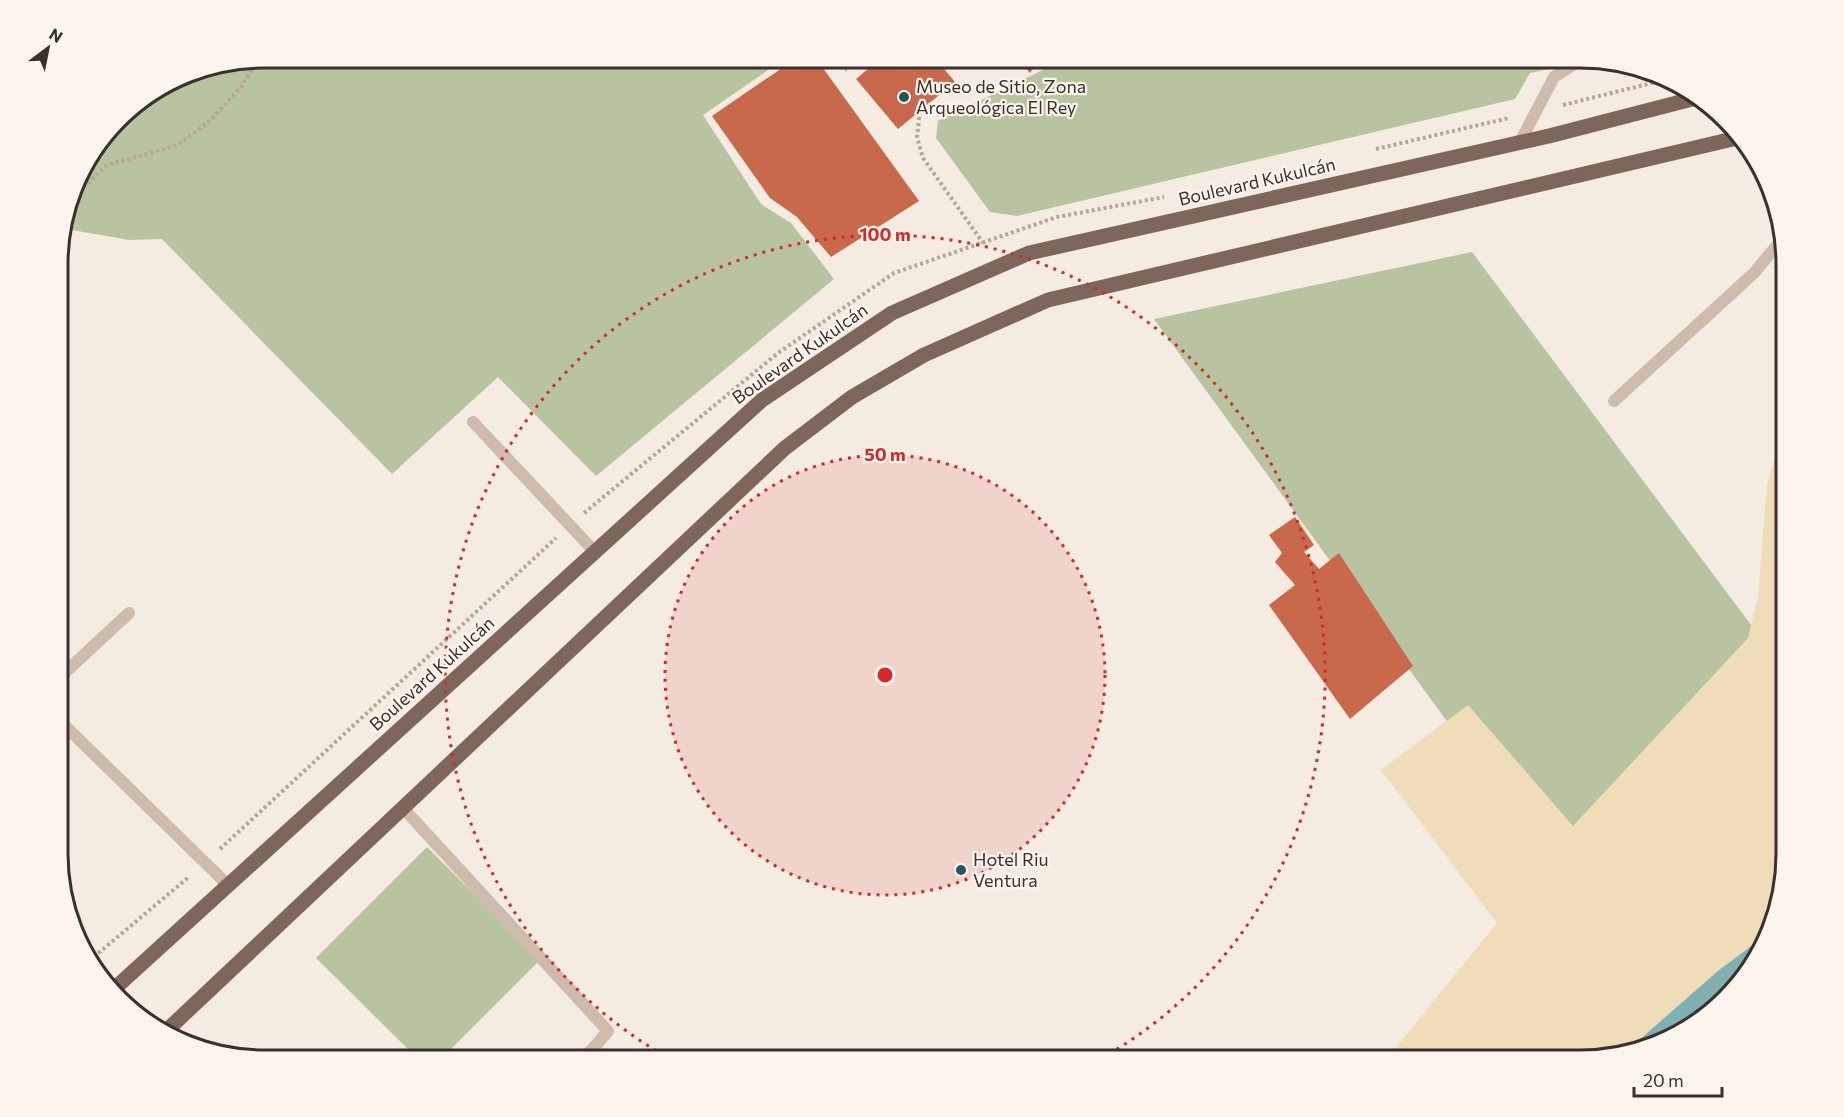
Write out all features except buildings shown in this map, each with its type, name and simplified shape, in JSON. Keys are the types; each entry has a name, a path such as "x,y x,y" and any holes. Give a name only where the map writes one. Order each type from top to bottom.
{"main road":[{"name":"Boulevard Kukulcán","path":"118,985 762,400 892,313 1029,253 1520,142 1688,100"},
{"path":"172,1026 785,448 852,397 924,355 1048,300 1732,139"}],"lane":[{"path":"1520,142 1554,77 1568,68"},
{"path":"1614,401 1754,273 1776,247"},
{"path":"473,422 595,552"},
{"path":"68,670 129,613"},
{"path":"68,729 228,885"},
{"path":"403,808 608,1031 592,1050"}],"path":[{"path":"82,188 107,165 178,145 211,120 240,88 253,68"},
{"path":"920,111 917,137 922,158 983,243"}],"green space":[{"path":"251,68 771,68 703,115 761,204 791,223 834,279 596,476 498,377 392,474 162,239 129,240 71,230 82,189 94,166 108,144 144,108 177,88 226,71"},
{"path":"1047,68 1554,68 1530,73 1515,99 1017,216 990,212 936,138 938,121"},
{"path":"1472,252 1776,658 1776,663 1553,867 1154,319"},
{"path":"427,847 540,960 450,1050 409,1050 316,958"}],"sand":[{"path":"1776,454 1776,866 1770,904 1753,944 1719,970 1639,1040 1631,1043 1593,1049 1395,1049 1497,923 1381,770 1468,705 1573,826 1748,638 1758,596 1767,484"}],"water":[{"path":"1753,944 1736,973 1700,1009 1655,1035 1639,1040 1719,970"}],"place":[{"name":"Museo de Sitio, Zona Arqueológica El Rey","path":"904,97"},
{"name":"Hotel Riu Ventura","path":"961,870"}]}
